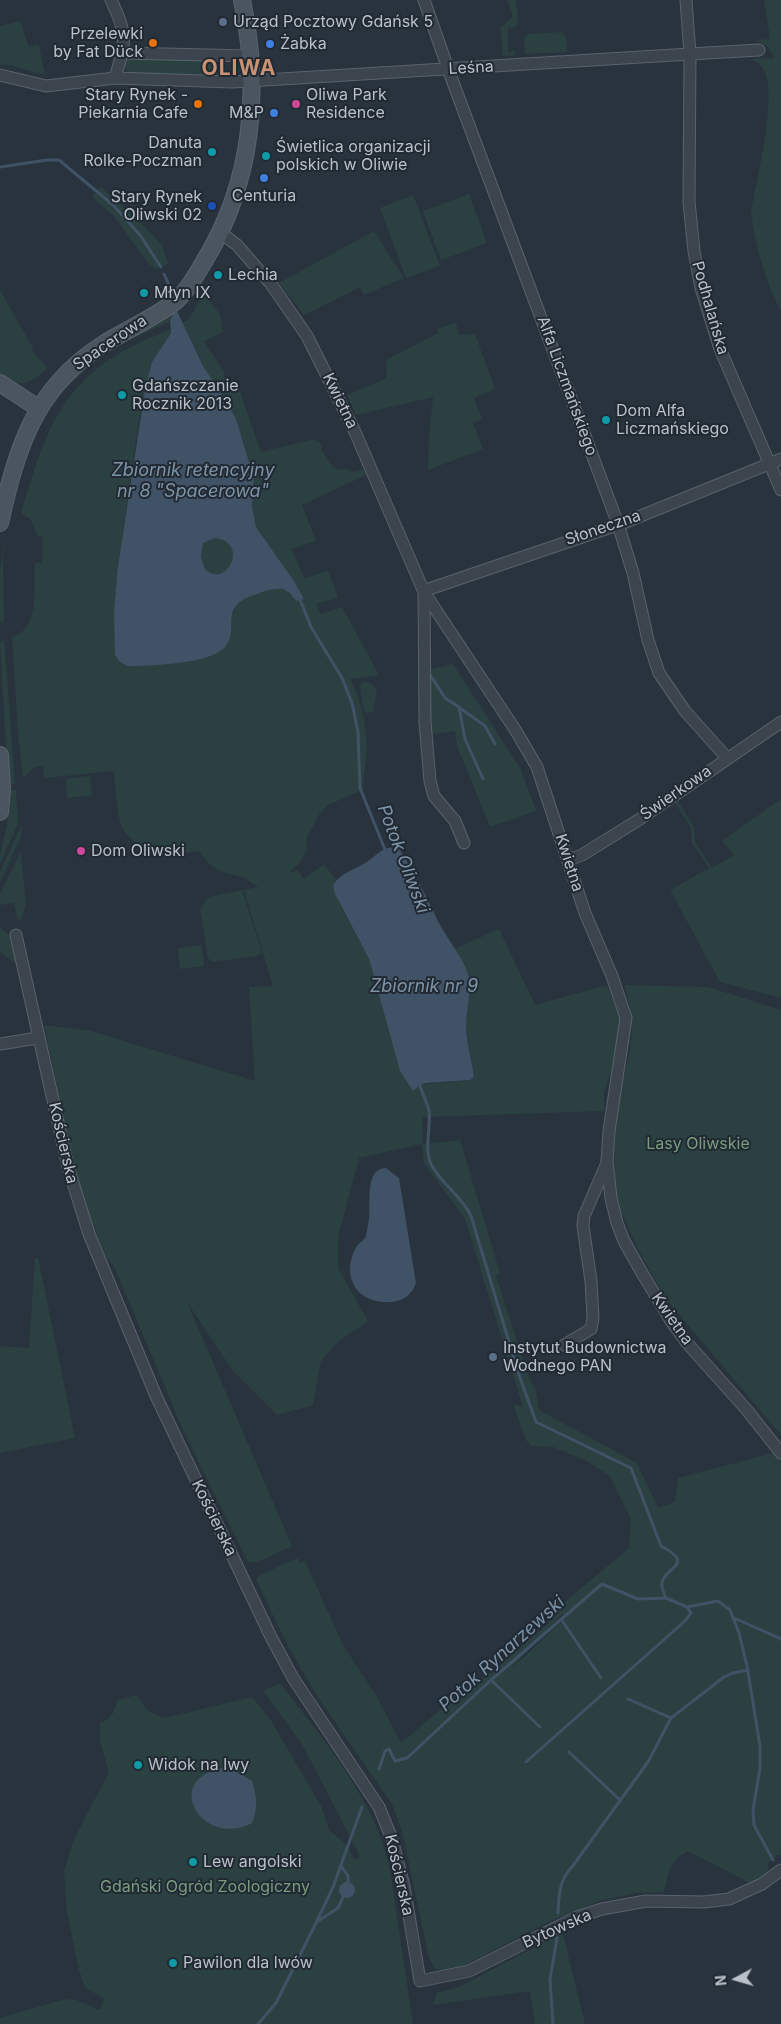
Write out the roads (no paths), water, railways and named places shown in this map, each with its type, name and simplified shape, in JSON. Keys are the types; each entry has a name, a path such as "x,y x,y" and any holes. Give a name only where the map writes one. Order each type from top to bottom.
{"main road":[{"name":"Spacerowa","path":"0,523 12,472 29,426 38,408 52,388 74,365 105,343 177,300 189,285 220,232 236,195 245,159 251,121 250,56 242,0"},
{"path":"0,383 38,408"},
{"path":"18,395 29,426"},
{"path":"0,755 2,788 0,812"}],"street":[{"path":"112,0 124,30 122,53 115,78"},
{"name":"Alfa Liczmańskiego","path":"424,0 618,524 633,573 652,657 659,673 685,711 727,758"},
{"path":"686,0 690,54"},
{"name":"Leśna","path":"0,75 46,86 115,78 232,82 759,50"},
{"path":"122,53 250,56"},
{"name":"Podhalańska","path":"690,54 689,202 697,269 710,320 720,349 768,464 781,490"},
{"name":"Kwietna","path":"220,232 237,245 271,284 307,336 355,432 424,592 533,759 545,787 585,913 612,976 626,1018 624,1044 612,1105 607,1161 611,1198 617,1223 624,1241 653,1293 687,1343 746,1408 781,1453"},
{"name":"Słoneczna","path":"424,592 618,524 781,459"},
{"name":"Kwietna","path":"424,592 425,722 430,781 434,796 452,817 464,843"},
{"name":"Świerkowa","path":"568,860 582,855 640,819 781,722"},
{"name":"Kościerska","path":"16,935 38,1038 79,1208 156,1396 290,1673 380,1807 392,1840 404,1886 420,1981"},
{"path":"0,1044 38,1038"},
{"name":"Kwietna","path":"564,1345 591,1329 593,1318 591,1281 582,1226 584,1216 607,1161"},
{"name":"Bytowska","path":"420,1981 469,1970 577,1917 602,1909 646,1901 717,1901 741,1894 777,1873"}],"water":[{"name":"Zbiornik retencyjny nr 8 \"Spacerowa\"","path":"177,311 203,366 236,419 254,478 252,506 256,527 294,581 304,599 296,601 290,593 283,589 273,589 257,594 244,599 237,605 233,612 229,641 224,648 216,653 193,661 127,666 120,662 115,655 114,612 118,566 145,390 152,362 171,333 170,321 173,314","holes":["215,538 226,542 231,548 233,556 231,563 220,574 213,574 205,569 201,557 203,543"]},
{"name":"Zbiornik nr 9","path":"398,847 404,856 467,971 470,990 466,1030 474,1077 470,1080 426,1083 413,1091 400,1071 369,959 335,894 333,885 339,877 365,863 381,851"},
{"path":"386,1168 399,1178 416,1283 407,1297 387,1302 370,1299 362,1295 352,1281 350,1269 354,1251 366,1234 369,1219 371,1180 379,1170"},
{"path":"229,1767 252,1781 256,1797 256,1807 252,1823 233,1829 217,1827 204,1819 195,1808 192,1795 195,1783 208,1773"},
{"path":"344,1882 350,1882 355,1887 353,1896 344,1898 339,1893 339,1887"}],"waterway":[{"name":"Potok Oliwski","path":"0,167 59,160 113,205 140,235 161,267"},
{"name":"Potok Oliwski","path":"164,274 168,283"},
{"name":"Potok Oliwski","path":"170,289 172,293"},
{"name":"Potok Oliwski","path":"299,597 311,627 342,678 352,703 358,732 360,788 386,852"},
{"path":"429,673 445,698 459,707 465,739 483,779"},
{"path":"460,708 485,726 495,744"},
{"name":"Potok Oliwski","path":"419,1082 429,1111 428,1152 431,1164 471,1216 519,1375 536,1422 631,1468 661,1546 677,1558 676,1566 668,1573 662,1583 662,1589 666,1598 687,1607 718,1601 730,1610 739,1633 747,1666 760,1746 760,1768 753,1810 754,1825 773,1860"},
{"name":"Potok Rynarzewski","path":"379,1769 385,1751 389,1749 395,1761 407,1758 491,1680 602,1584 638,1599 666,1598"},
{"path":"526,1762 685,1621 691,1613 687,1607"},
{"path":"734,1618 781,1639"},
{"path":"561,1619 601,1678"},
{"path":"558,1913 559,1894 564,1877 648,1762 671,1718 724,1677 748,1670"},
{"path":"491,1680 540,1727"},
{"path":"628,1699 671,1718"},
{"path":"569,1752 620,1800"},
{"name":"Potok Rynarzewski","path":"258,2024 276,2003 317,1921 333,1887 362,1807"},
{"path":"341,1866 348,1876 348,1884"},
{"path":"318,1921 338,1908 344,1895"},
{"path":"553,2024 550,1979 557,1938"}],"place":[{"name":"Urząd Pocztowy Gdańsk 5","path":"223,22"},
{"name":"Przelewki by Fat Dück","path":"153,43"},
{"name":"Żabka","path":"270,44"},
{"name":"Stary Rynek - Piekarnia Cafe","path":"198,104"},
{"name":"Oliwa Park Residence","path":"296,104"},
{"name":"M&P","path":"274,113"},
{"name":"Danuta Rolke-Poczman","path":"212,152"},
{"name":"Świetlica organizacji polskich w Oliwie","path":"266,156"},
{"name":"Centuria","path":"264,178"},
{"name":"Stary Rynek Oliwski 02","path":"212,206"},
{"name":"Lechia","path":"218,275"},
{"name":"Młyn IX","path":"144,293"},
{"name":"Gdańszczanie Rocznik 2013","path":"122,395"},
{"name":"Dom Alfa Liczmańskiego","path":"606,420"},
{"name":"Dom Oliwski","path":"81,851"},
{"name":"Instytut Budownictwa Wodnego PAN","path":"493,1357"},
{"name":"Widok na lwy","path":"138,1765"},
{"name":"Lew angolski","path":"193,1862"},
{"name":"Pawilon dla lwów","path":"173,1963"}],"district":[{"name":"OLIWA","path":"239,69"}],"park label":[{"name":"Lasy Oliwskie","path":"698,1144"},
{"name":"Gdański Ogród Zoologiczny","path":"205,1887"}]}
